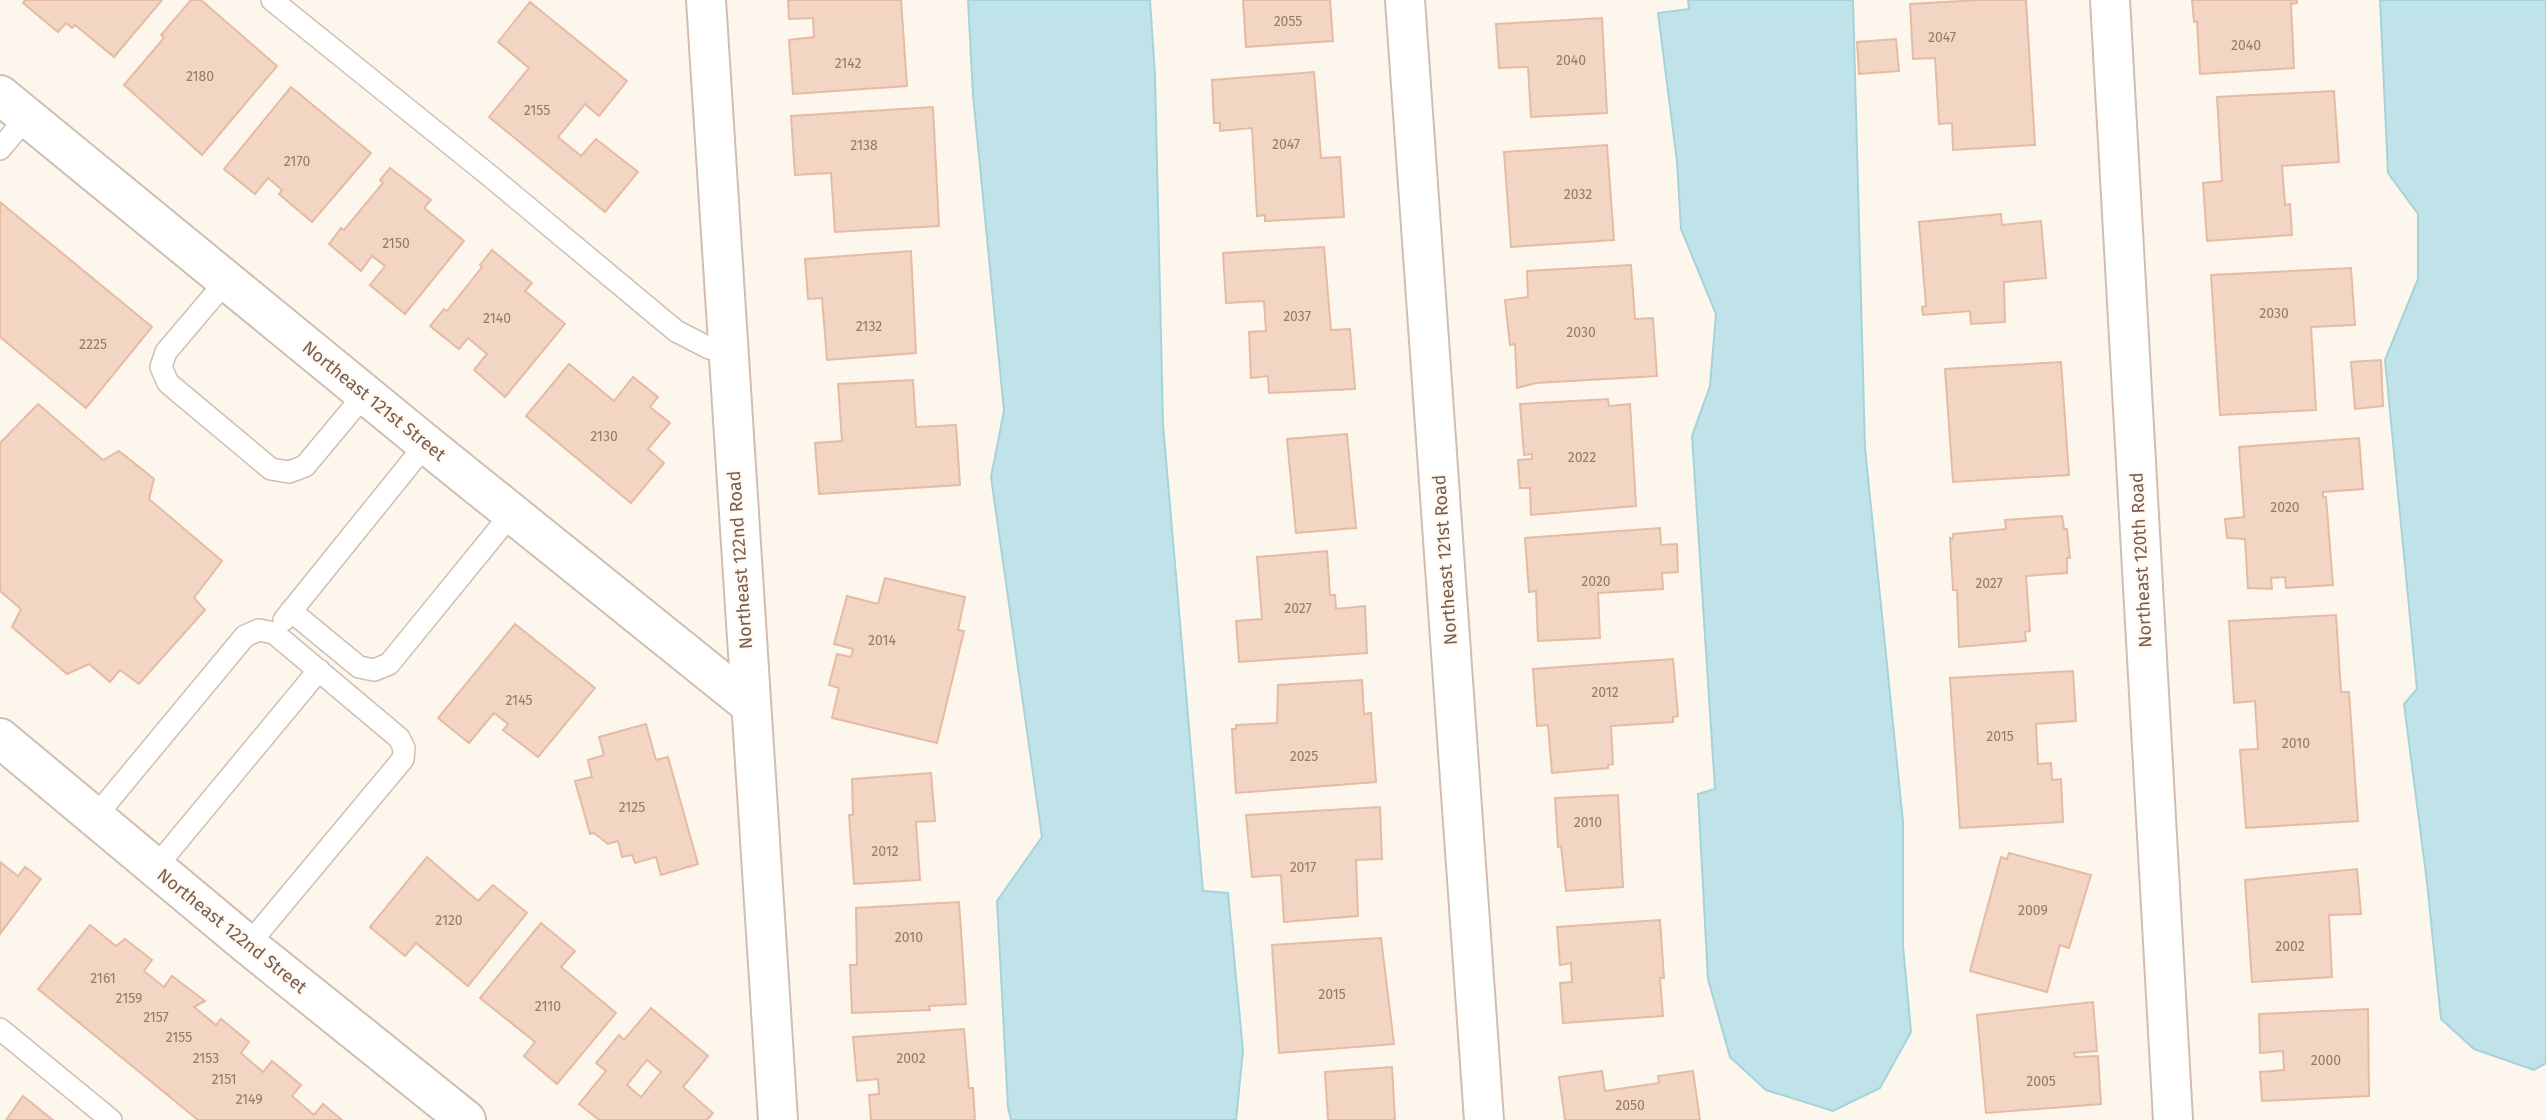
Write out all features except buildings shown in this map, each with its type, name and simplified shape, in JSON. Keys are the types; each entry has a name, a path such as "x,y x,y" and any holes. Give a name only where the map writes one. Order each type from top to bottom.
{"street":[{"name":"Northeast 122nd Road","path":"706,0 749,704 778,1120"},
{"name":"Northeast 121st Road","path":"1405,0 1484,1120"},
{"name":"Northeast 120th Road","path":"2110,0 2173,1120"},
{"name":"Northeast 121st Street","path":"13,106 749,704"},
{"name":"Northeast 122nd Street","path":"0,738 248,945 466,1120"}],"lane":[{"path":"272,0 676,331 709,348 727,352"},
{"path":"0,149 13,106"},
{"path":"227,280 166,352 161,368 168,383 271,469 289,472 305,466 365,394"},
{"path":"274,633 426,444"},
{"path":"291,611 359,667 374,670 389,664 512,513"},
{"path":"95,817 245,636 259,630 274,633 399,738 404,748 403,759 248,945"},
{"path":"155,868 318,670"},
{"path":"0,1029 111,1120"}],"water":[{"path":"968,0 1150,0 1155,76 1163,424 1203,891 1228,893 1243,1051 1236,1120 1011,1120 1008,1107 997,901 1042,837 991,477 1004,411 973,95"},
{"path":"1688,0 1853,0 1865,448 1903,822 1903,946 1911,1032 1880,1088 1833,1111 1766,1090 1730,1057 1708,979 1698,794 1715,789 1692,436 1710,386 1716,314 1681,229 1677,161 1658,13 1689,9"},
{"path":"2380,0 2546,0 2546,1063 2534,1070 2474,1049 2441,1019 2404,704 2417,689 2385,360 2418,279 2418,214 2388,173"}]}
